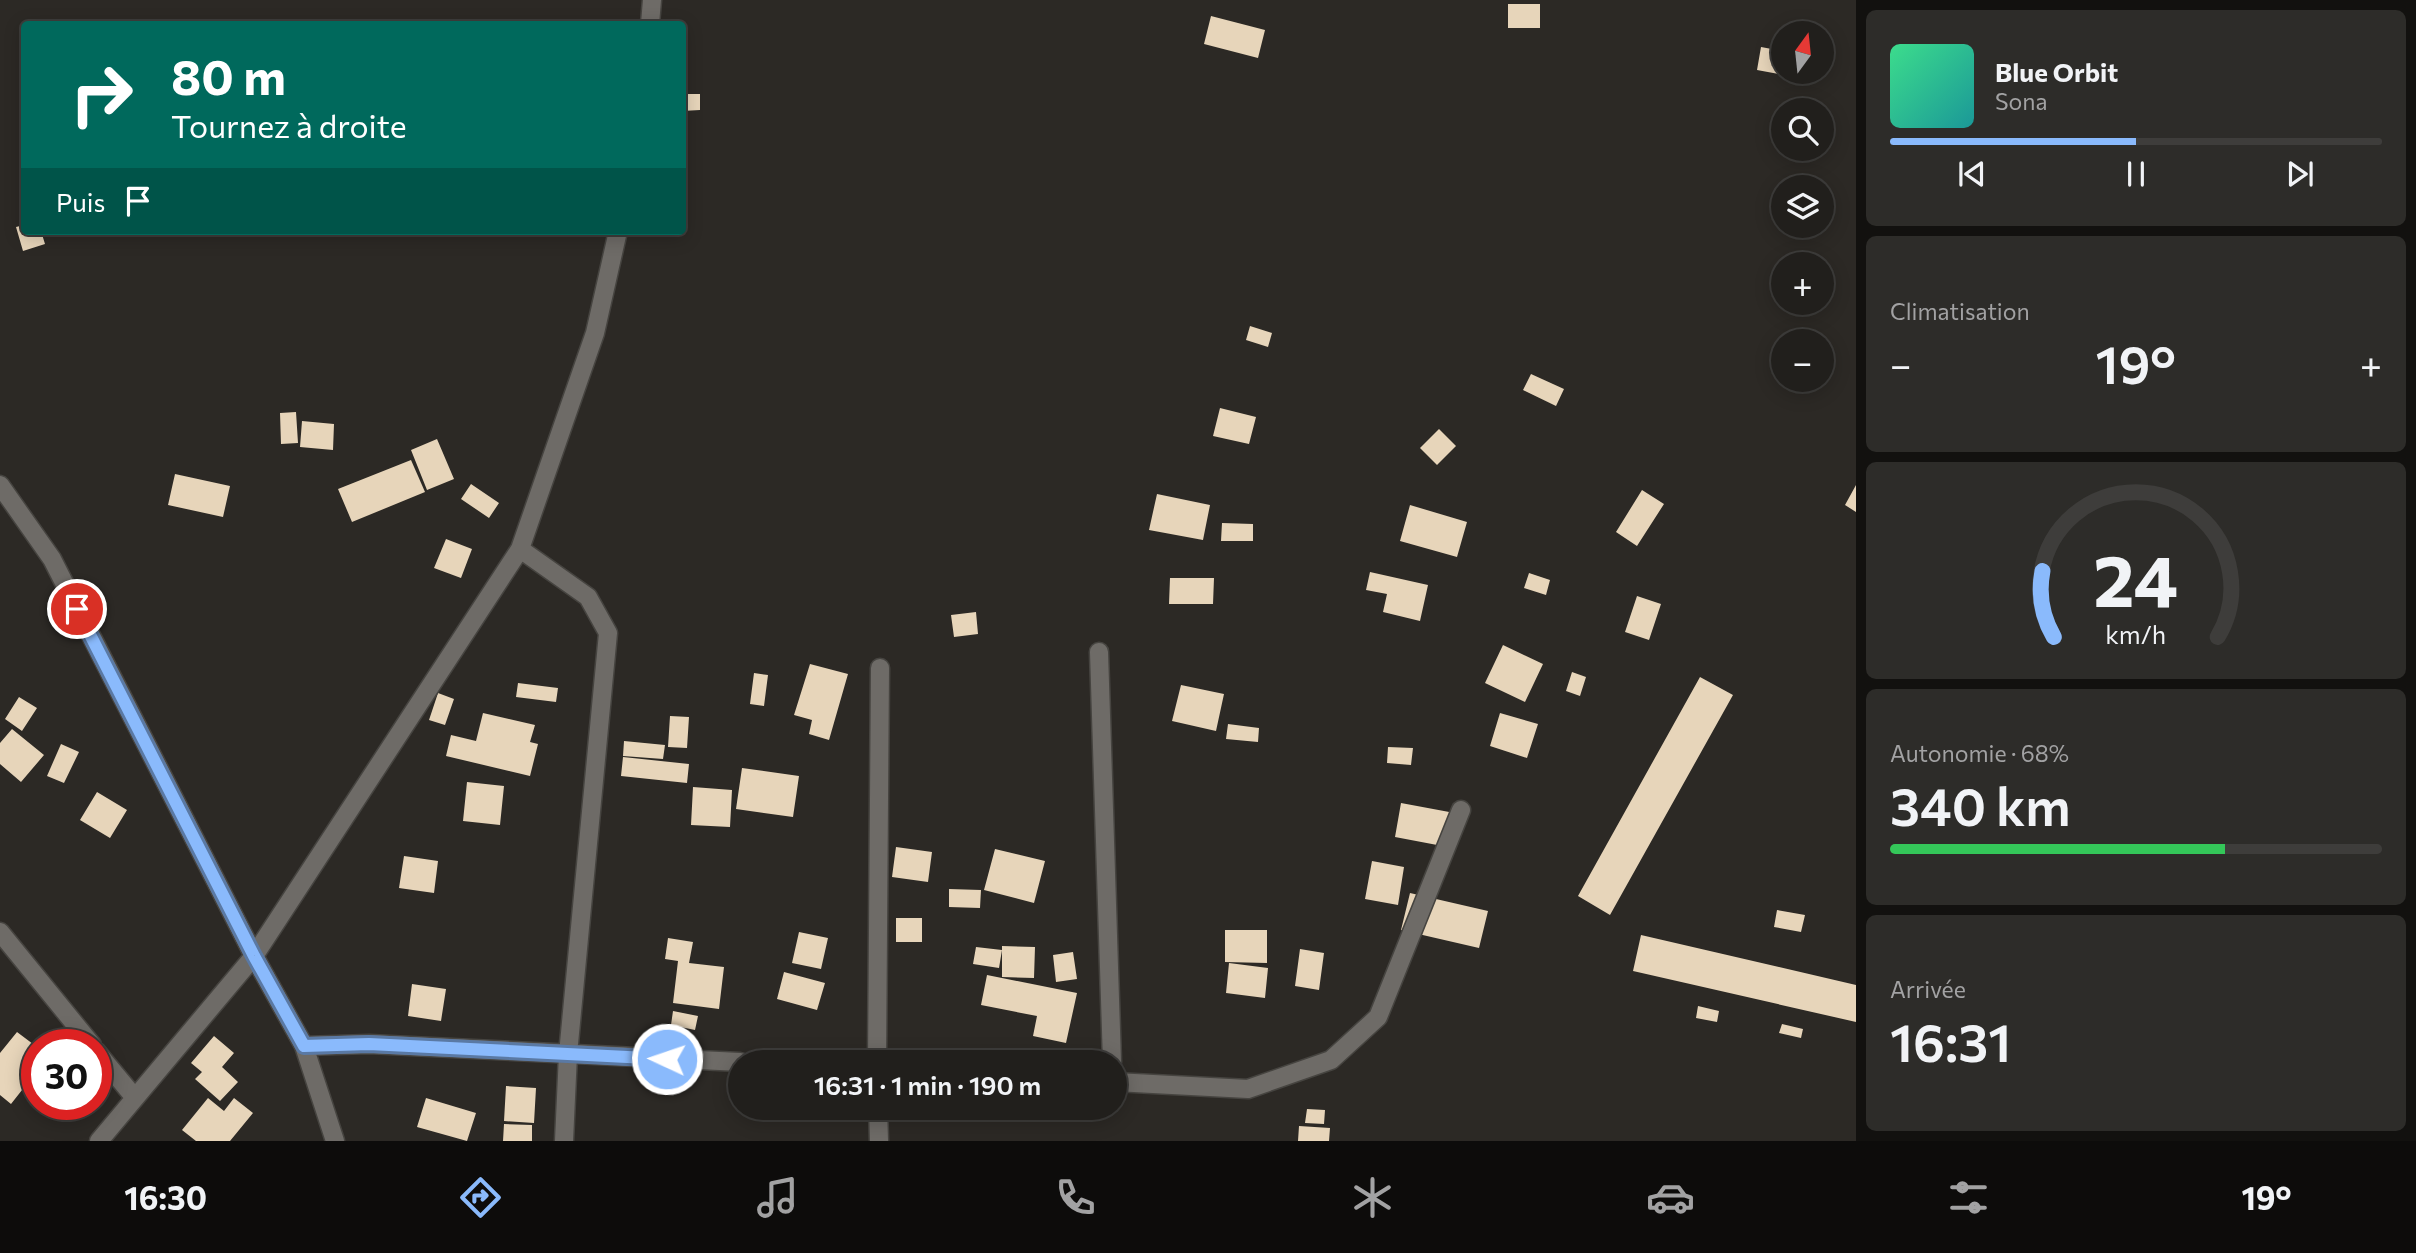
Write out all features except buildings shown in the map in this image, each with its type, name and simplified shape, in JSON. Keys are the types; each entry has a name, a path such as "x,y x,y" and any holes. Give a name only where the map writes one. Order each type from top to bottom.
{"street":[{"path":"650,21 652,0"},
{"path":"99,1141 254,956 520,549 595,333 617,235"},
{"path":"0,485 52,559 254,956 304,1046 335,1141"},
{"path":"520,549 588,597 608,633 568,1054 564,1141"},
{"path":"1098,652 1112,1050"},
{"path":"877,1050 880,668"},
{"path":"1127,1083 1248,1089 1331,1060 1378,1017 1461,810"},
{"path":"0,932 79,1029"},
{"path":"304,1046 369,1044 728,1061"},
{"path":"112,1070 135,1098"},
{"path":"879,1120 880,1141"}],"route":[{"path":"77,609 254,956 304,1046 369,1044 667,1059"}]}
